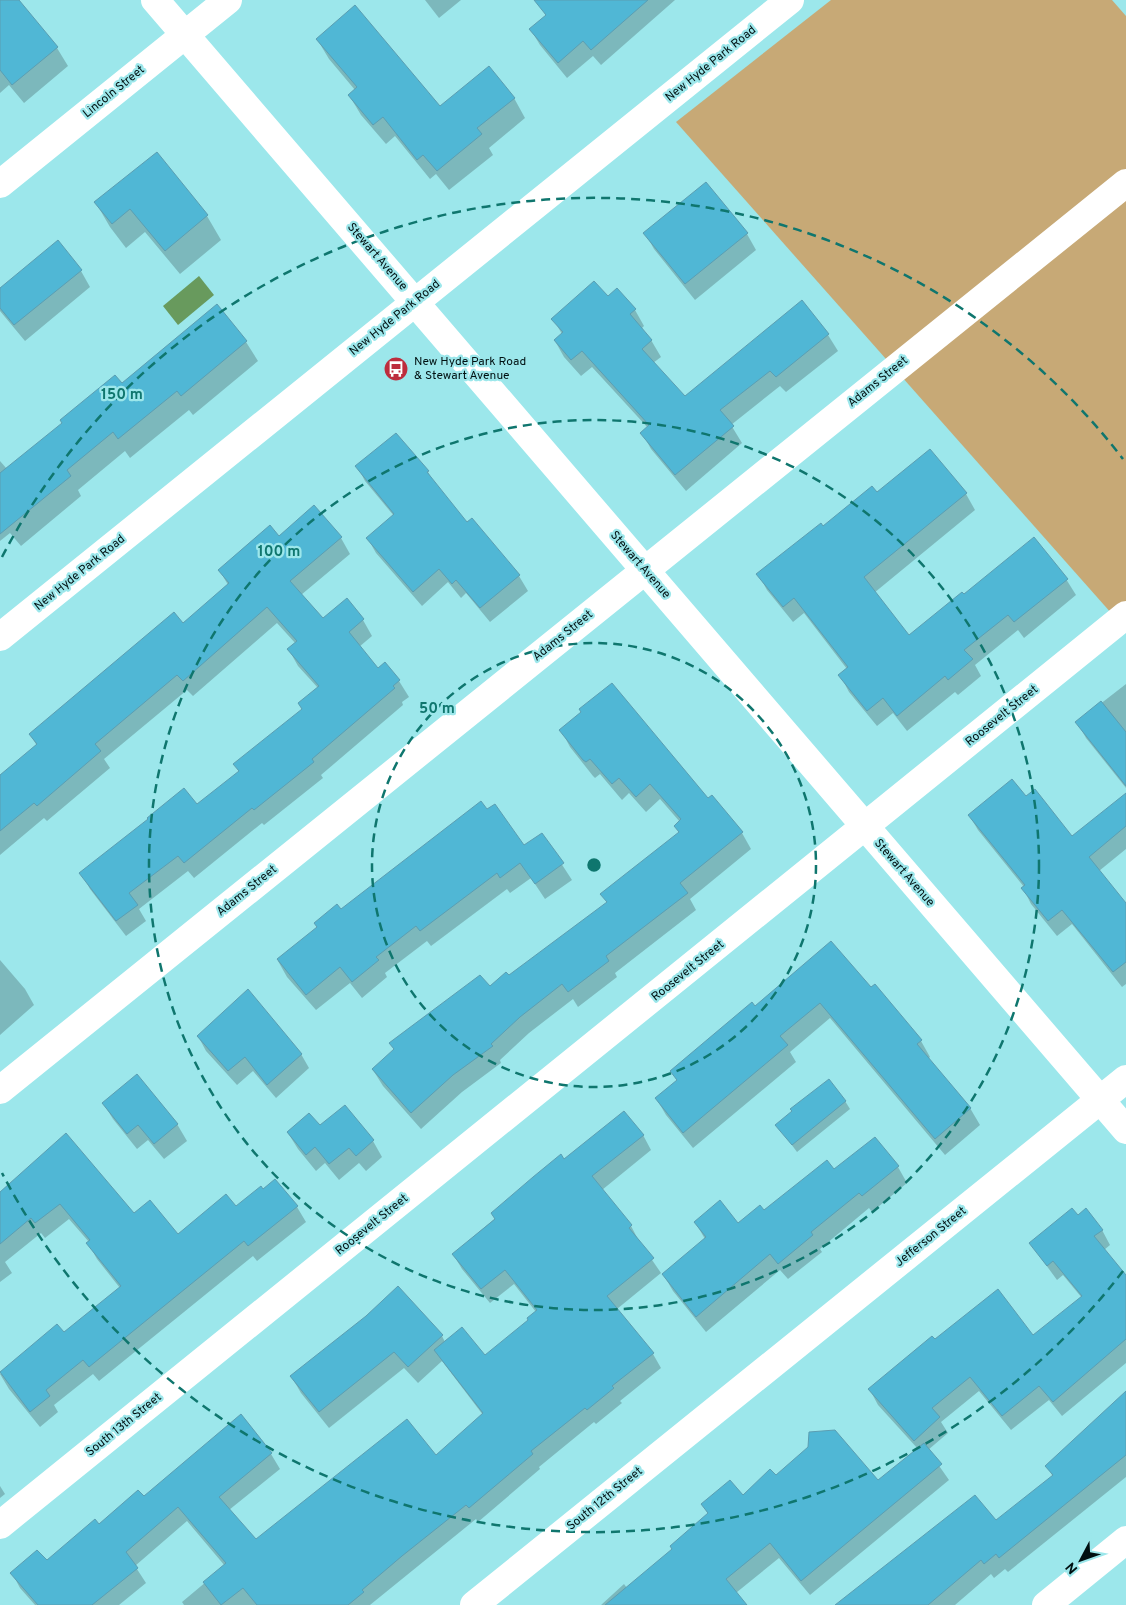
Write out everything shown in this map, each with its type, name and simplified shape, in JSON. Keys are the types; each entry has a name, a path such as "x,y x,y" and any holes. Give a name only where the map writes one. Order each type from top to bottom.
{"street":[{"name":"Stewart Avenue","path":"155,0 1126,1130"},
{"name":"Lincoln Street","path":"0,184 228,0"},
{"name":"New Hyde Park Road","path":"0,637 790,0"},
{"name":"Adams Street","path":"0,1090 1126,184"},
{"name":"Roosevelt Street","path":"248,1325 865,828 1126,615"},
{"name":"Jefferson Street","path":"736,1394 1126,1080"},
{"name":"South 13th Street","path":"0,1525 248,1325"},
{"name":"South 12th Street","path":"474,1605 736,1394"},
{"path":"1046,1605 1126,1540"}],"shaded area":[{"path":"831,0 1112,0 1126,16 1126,602 1112,614 676,122"},
{"path":"199,276 214,295 178,325 163,306"}],"building":[{"path":"0,0 19,0 58,47 12,85 0,70"},
{"path":"534,0 648,0 591,50 583,41 558,63 529,29 546,15"},
{"path":"355,5 440,106 489,66 515,98 477,128 482,134 437,171 423,155 417,160 383,117 373,125 348,95 357,87 316,39"},
{"path":"157,152 208,215 165,251 130,209 112,224 94,202"},
{"path":"706,182 748,233 685,284 643,233"},
{"path":"58,240 82,270 14,325 0,308 0,288"},
{"path":"594,281 608,296 617,288 636,309 630,314 652,340 642,349 685,396 802,300 829,334 776,377 770,371 720,410 734,426 675,475 640,433 649,425 582,351 571,360 554,340 563,332 551,319"},
{"path":"217,304 247,341 181,396 177,391 118,439 113,432 67,470 71,476 0,534 0,473 62,423 60,420 115,375 122,383"},
{"path":"396,433 429,471 427,472 467,522 472,518 520,575 480,608 456,580 452,584 439,569 413,592 366,538 394,514 355,466"},
{"path":"930,449 967,493 864,577 909,635 962,592 964,594 1034,537 1068,579 1014,622 1008,615 964,650 973,659 948,680 945,676 897,716 883,698 867,711 838,675 848,667 794,598 783,607 756,574 821,523 823,526 872,486 877,492"},
{"path":"314,505 342,537 290,581 323,618 347,598 364,619 349,632 378,668 385,662 400,680 393,686 395,688 312,759 314,762 254,810 252,808 184,863 178,856 129,893 138,905 116,921 79,873 184,788 197,804 239,771 233,764 302,709 298,703 319,686 287,649 297,641 267,607 183,681 177,675 95,744 101,751 37,806 34,803 0,831 0,775 37,744 29,734 174,612 183,623 229,583 218,570 270,525 279,536"},
{"path":"612,683 708,798 712,795 743,832 680,883 688,893 606,956 609,961 568,992 562,984 520,1017 491,1044 493,1046 453,1075 411,1113 372,1069 394,1049 389,1043 480,975 490,986 506,972 509,975 607,902 600,894 679,832 674,826 681,819 650,784 636,797 619,778 612,784 590,759 586,762 583,760 559,730 581,712 579,709"},
{"path":"1101,701 1126,732 1126,786 1075,722"},
{"path":"1012,779 1026,796 1035,789 1072,836 1126,793 1126,826 1089,857 1126,903 1126,962 1113,972 1062,910 1048,921 1021,888 1025,885 968,815"},
{"path":"481,801 487,809 495,804 524,845 542,833 564,863 535,884 520,863 500,878 497,873 420,931 416,926 376,957 379,960 352,982 340,967 306,995 277,959 317,927 314,923 337,904 341,909"},
{"path":"831,941 871,987 875,984 922,1040 917,1044 971,1108 935,1139 820,1003 780,1036 788,1045 683,1133 655,1098 677,1080 670,1071 752,1002 755,1006"},
{"path":"248,989 302,1054 267,1085 245,1057 228,1071 197,1036"},
{"path":"137,1074 178,1124 154,1144 138,1125 127,1134 102,1103"},
{"path":"829,1079 846,1101 792,1145 775,1125 792,1111 790,1109"},
{"path":"345,1105 374,1140 356,1156 349,1148 329,1164 315,1147 306,1155 287,1132 309,1113 320,1125"},
{"path":"624,1111 644,1135 592,1176 632,1225 629,1228 654,1258 607,1296 654,1353 612,1386 614,1388 587,1410 585,1408 531,1451 533,1454 469,1508 466,1505 402,1556 362,1590 364,1592 348,1605 257,1605 243,1588 221,1605 203,1582 226,1563 178,1507 126,1552 138,1568 92,1605 38,1605 10,1573 37,1550 47,1560 95,1519 99,1524 138,1490 144,1496 241,1414 272,1453 219,1497 256,1539 407,1419 436,1455 483,1413 434,1350 462,1327 485,1355 528,1320 527,1318 537,1310 505,1270 481,1289 452,1254 495,1219 491,1213 533,1177 561,1154 564,1159"},
{"path":"66,1133 134,1213 150,1200 178,1234 226,1194 236,1206 261,1186 263,1189 275,1179 298,1206 248,1246 244,1241 89,1367 83,1360 46,1390 50,1396 30,1412 0,1372 57,1324 64,1332 121,1286 86,1243 90,1240 60,1204 35,1223 31,1218 0,1244 0,1192"},
{"path":"875,1137 899,1166 862,1196 859,1193 811,1232 813,1235 778,1264 770,1254 696,1317 662,1274 706,1237 694,1222 720,1200 738,1223 760,1205 764,1210 827,1160 834,1169"},
{"path":"1072,1208 1078,1215 1086,1208 1103,1230 1094,1236 1126,1275 1126,1339 1053,1402 1039,1386 1002,1416 970,1377 932,1408 940,1417 914,1441 868,1389 932,1336 935,1339 998,1289 1033,1335 1082,1296 1053,1261 1047,1266 1029,1243"},
{"path":"398,1286 443,1335 408,1367 394,1352 319,1412 290,1376 366,1316"},
{"path":"1126,1391 1126,1455 999,1558 996,1554 984,1564 981,1560 928,1605 835,1605 975,1495 996,1520 1053,1475 1045,1466"},
{"path":"835,1430 878,1480 924,1443 942,1464 801,1581 770,1543 726,1579 747,1605 605,1605 672,1549 670,1546 708,1513 701,1504 730,1480 743,1495 770,1469 776,1475 808,1447 809,1432"}],"place":[{"name":"New Hyde Park Road & Stewart Avenue","path":"396,369"}]}
